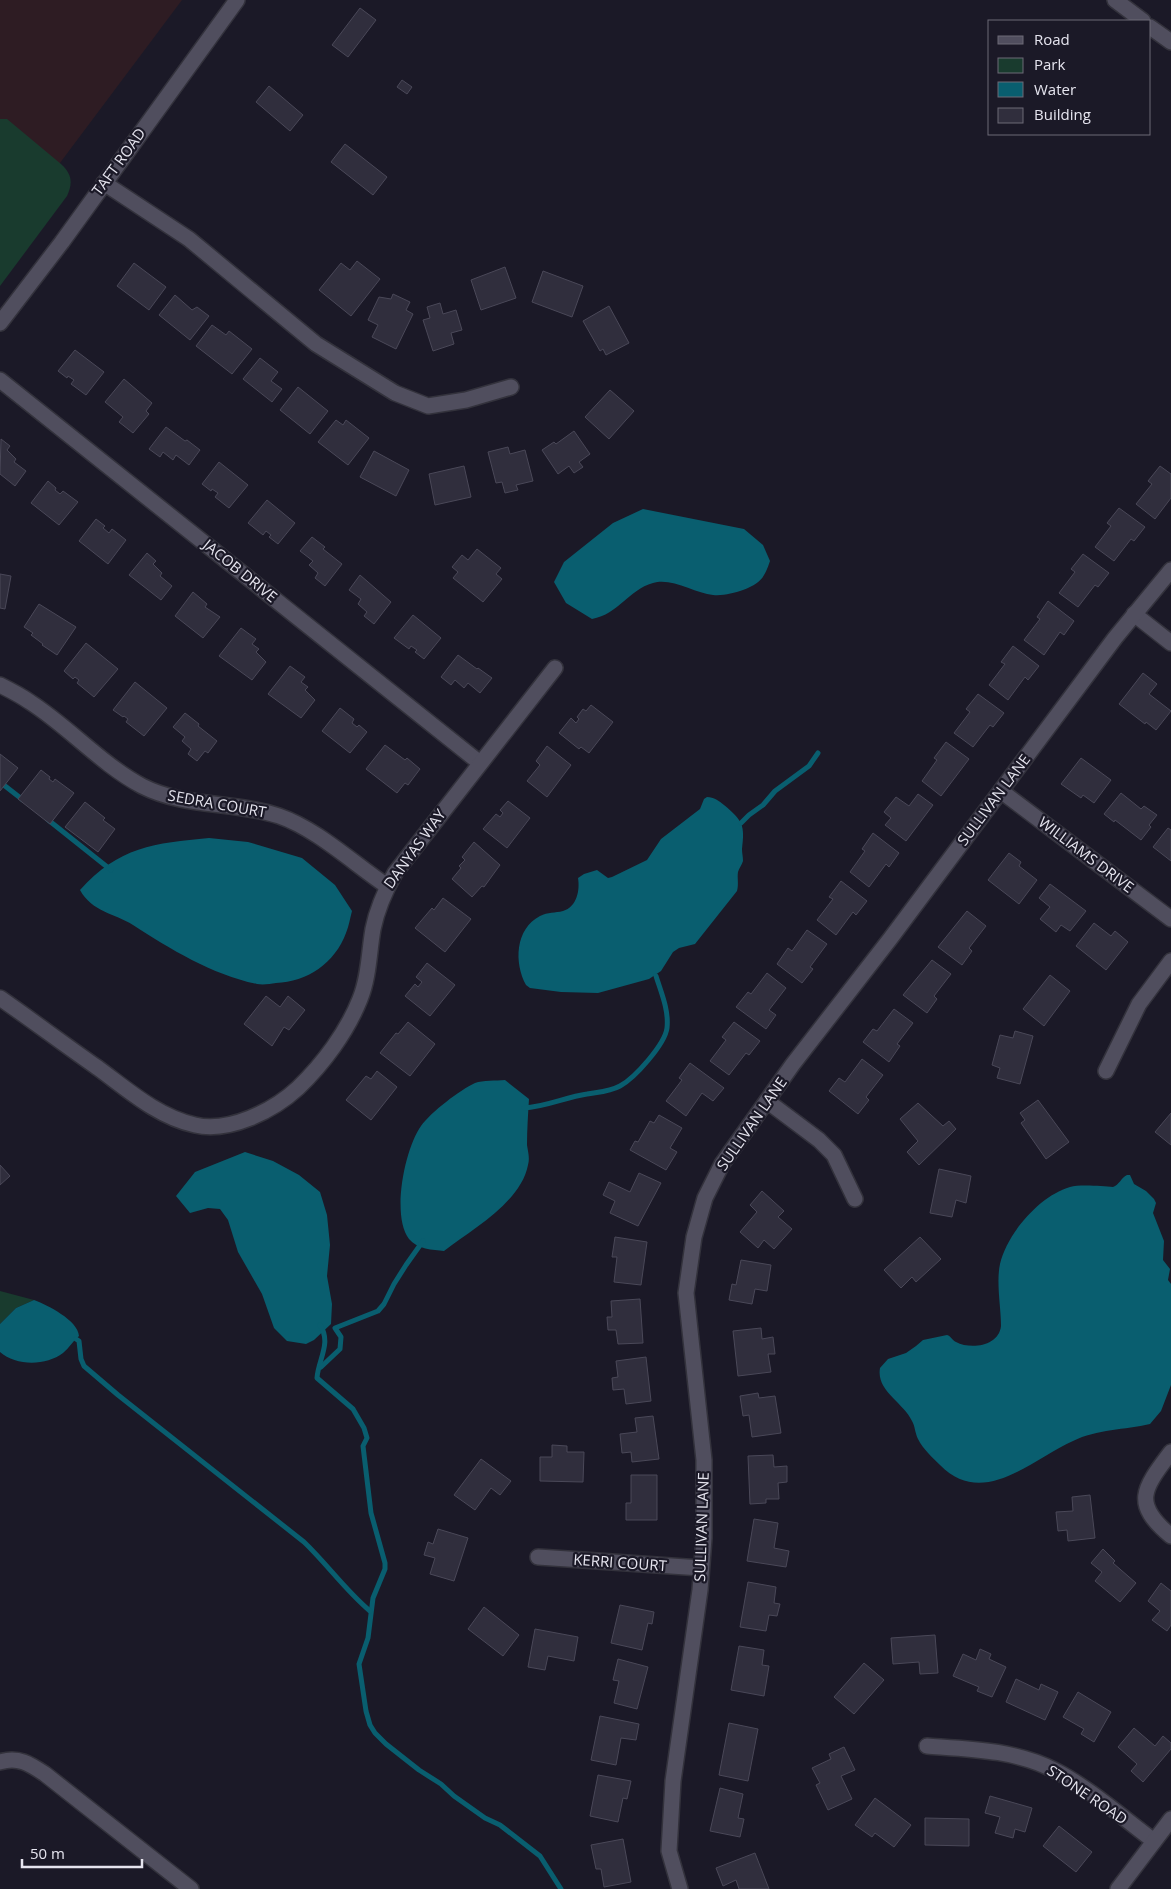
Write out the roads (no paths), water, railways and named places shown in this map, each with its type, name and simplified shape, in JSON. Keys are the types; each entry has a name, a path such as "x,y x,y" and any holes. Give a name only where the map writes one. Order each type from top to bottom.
{"street":[{"name":"TAFT ROAD","path":"0,323 62,242 238,0"},
{"path":"1115,0 1142,20"},
{"path":"1151,27 1171,42"},
{"path":"104,183 189,239 316,344 395,393 428,406 466,400 512,387"},
{"name":"JACOB DRIVE","path":"0,380 480,763"},
{"name":"SULLIVAN LANE","path":"680,1889 669,1851 673,1781 700,1590 704,1538 704,1460 686,1293 694,1237 705,1198 722,1164 793,1064 1134,614 1171,570"},
{"path":"1134,614 1171,643"},
{"name":"DANYAS WAY","path":"0,998 146,1103 176,1120 196,1126 219,1128 270,1110 291,1095 310,1077 337,1042 361,998 366,979 373,927 382,895 400,864 555,668"},
{"name":"SEDRA COURT","path":"0,685 31,702 105,761 143,786 168,797 194,803 240,807 280,816 316,835 387,886"},
{"name":"WILLIAMS DRIVE","path":"1001,791 1171,919"},
{"path":"1106,1071 1138,1004 1171,961"},
{"path":"767,1101 819,1140 834,1155 855,1199"},
{"path":"1171,1452 1153,1477 1144,1497 1146,1508 1158,1526 1171,1536"},
{"name":"KERRI COURT","path":"538,1557 701,1568"},
{"name":"STONE ROAD","path":"927,1746 976,1750 1015,1756 1054,1770 1081,1787 1154,1841"},
{"path":"0,1762 10,1759 26,1762 45,1774 191,1889"},
{"path":"1118,1889 1171,1819"}],"water":[{"path":"643,509 744,529 763,545 770,561 766,572 761,580 749,587 721,595 706,594 667,582 653,583 644,586 609,612 592,619 566,603 554,582 564,562 613,523"},
{"path":"707,797 714,798 720,802 739,820 743,829 743,861 738,872 737,891 695,944 679,948 673,952 661,971 649,979 598,993 561,992 530,988 526,985 520,967 519,947 521,938 532,922 540,916 563,911 572,906 578,893 578,878 584,874 597,870 608,878 647,860 661,839 700,809 704,799"},
{"path":"209,838 248,842 302,858 335,885 352,911 341,944 327,962 309,975 287,982 257,984 241,980 192,960 126,921 97,908 80,890 109,864 123,856 154,845"},
{"path":"505,1080 529,1099 527,1145 529,1160 524,1178 506,1203 494,1214 444,1251 416,1245 409,1239 401,1215 402,1182 405,1165 415,1136 432,1114 462,1091 478,1082"},
{"path":"245,1152 273,1161 299,1175 320,1192 327,1215 330,1245 327,1276 332,1304 331,1324 314,1340 306,1344 287,1341 274,1328 262,1294 238,1252 228,1220 220,1209 208,1208 190,1213 176,1196 195,1172"},
{"path":"1127,1175 1130,1175 1134,1184 1146,1191 1156,1203 1153,1213 1164,1241 1163,1260 1170,1269 1168,1280 1171,1284 1171,1385 1161,1411 1150,1424 1082,1437 1007,1477 990,1482 973,1482 956,1477 940,1465 922,1446 908,1414 882,1383 880,1368 888,1359 906,1353 923,1340 947,1335 955,1341 969,1346 990,1342 999,1333 1001,1326 1000,1264 1010,1241 1026,1218 1036,1207 1058,1192 1070,1187 1079,1186 1113,1187"},
{"path":"34,1300 54,1309 68,1319 77,1330 79,1336 63,1353 48,1360 31,1363 14,1360 0,1352 0,1324 16,1308"}],"waterway":[{"path":"741,823 763,805 775,791 809,766 818,753"},
{"path":"0,782 23,800"},
{"path":"47,819 111,870"},
{"path":"524,1108 540,1106 579,1095 612,1090 633,1076 661,1043 667,1028 666,1008 656,976"},
{"path":"321,1367 340,1349 341,1337 335,1328 378,1311 423,1241"},
{"path":"320,1325 325,1338 325,1345 317,1378 353,1409 364,1428 367,1438 363,1446 371,1513 385,1563 385,1569 373,1598 368,1638 359,1664 370,1725 386,1744 419,1770 441,1784 454,1796 485,1818 500,1825 540,1856 561,1889"},
{"path":"76,1339 79,1341 81,1359 84,1366 304,1542 370,1611"}]}
